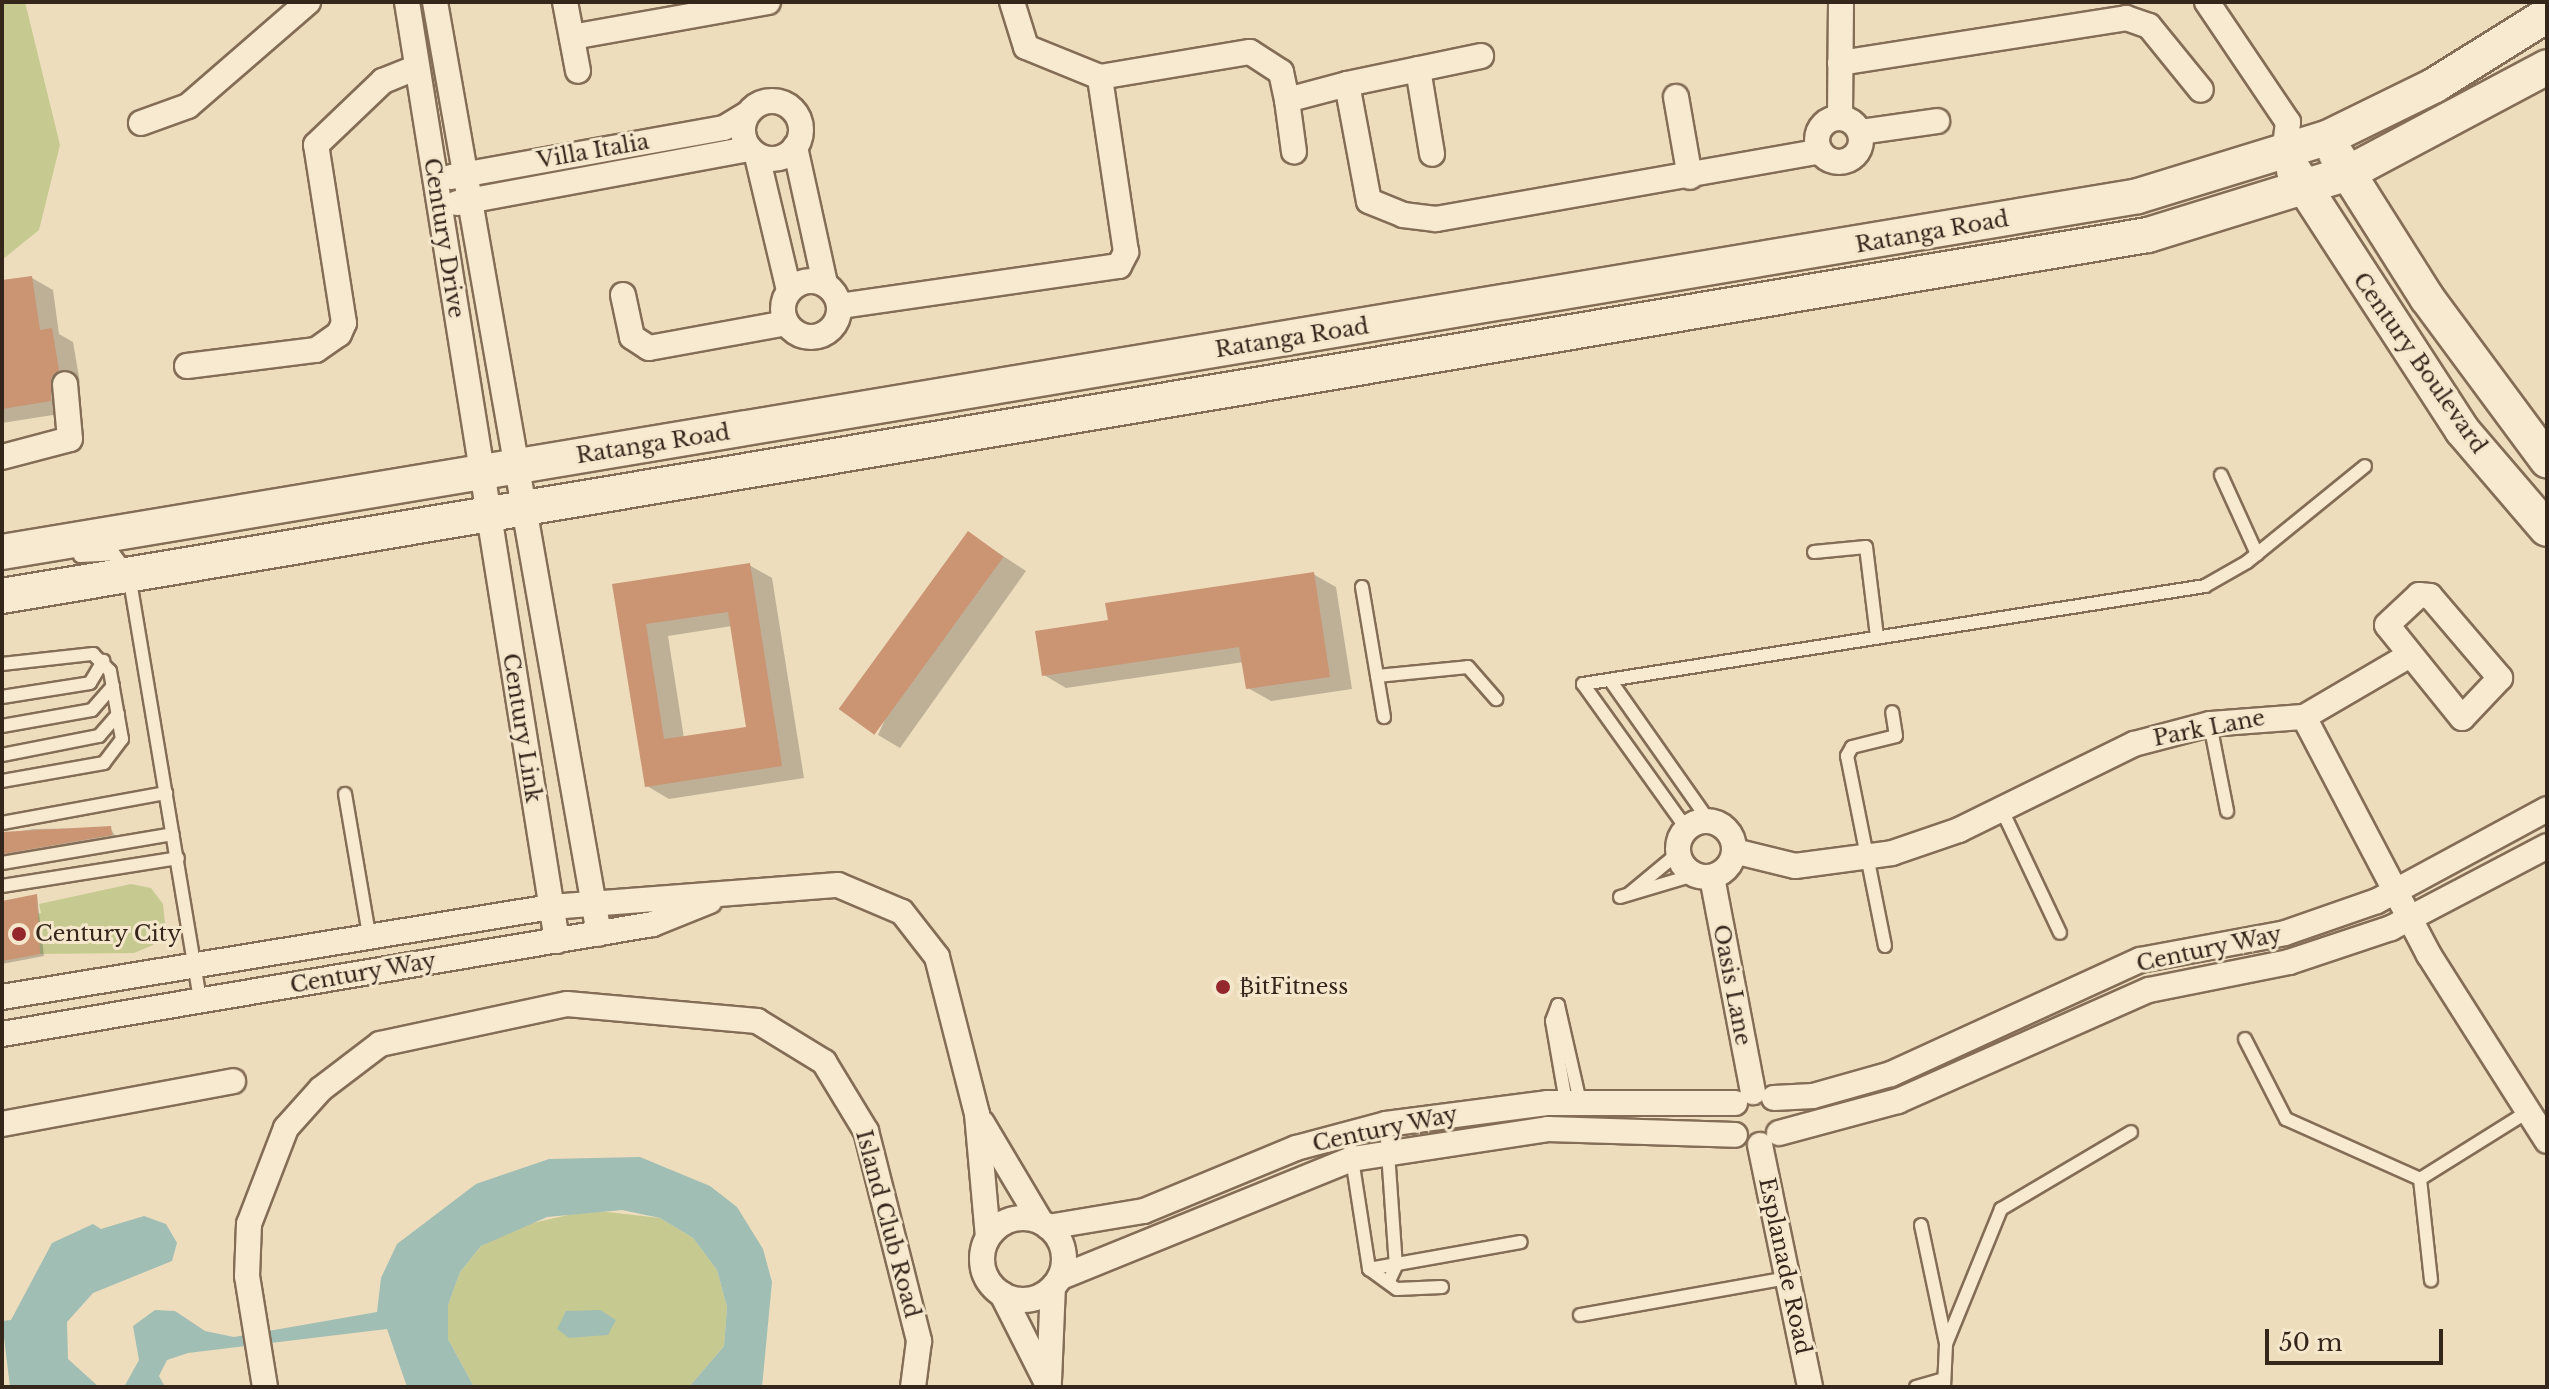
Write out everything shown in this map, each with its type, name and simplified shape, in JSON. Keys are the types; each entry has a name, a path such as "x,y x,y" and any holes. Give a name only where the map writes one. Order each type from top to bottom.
{"main road":[{"name":"Ratanga Road","path":"2,552 1900,239 2138,196 2286,138 2327,138 2435,85 2547,15"},
{"name":"Ratanga Road","path":"2,596 1907,280 2148,235 2305,189 2348,173 2547,67"},
{"name":"Century Boulevard","path":"2286,138 2305,189 2462,430 2547,529"},
{"name":"Century Boulevard","path":"2327,138 2444,323 2547,460"}],"street":[{"path":"141,123 188,106 308,2"},
{"name":"Century Drive","path":"407,2 487,514"},
{"name":"Century Drive","path":"435,2 526,509"},
{"path":"565,2 578,71"},
{"path":"572,37 768,2"},
{"path":"1012,2 1026,47 1100,77 1250,52 1281,72 1294,152"},
{"path":"1840,117 1841,2"},
{"path":"2207,2 2286,138"},
{"path":"1840,63 2126,18 2149,26 2201,90"},
{"path":"1287,100 1481,56"},
{"path":"187,366 316,350 339,334 344,323 316,145 383,81 416,68"},
{"path":"1418,69 1432,154"},
{"path":"840,306 1119,266 1126,252 1100,77"},
{"path":"1347,84 1369,201 1403,215 1436,219 1690,177 1820,151 1847,161 1860,149 1861,132"},
{"path":"1676,97 1690,177"},
{"path":"786,323 789,290 775,226 753,152 747,114 766,102 788,106 800,125 795,147 810,218 825,284 840,306"},
{"name":"Villa Italia","path":"435,180 724,128 747,114"},
{"path":"1840,117 1861,132 1937,121"},
{"path":"1820,151 1819,130 1840,117"},
{"path":"753,152 778,159 795,147"},
{"name":"Villa Italia","path":"439,207 753,152"},
{"path":"789,290 825,284"},
{"path":"623,295 632,337 649,348 786,323"},
{"path":"786,323 797,334 827,333 840,306"},
{"path":"2,457 70,439 65,384"},
{"name":"Century Link","path":"526,509 599,934"},
{"name":"Century Link","path":"487,514 557,941"},
{"path":"2427,595 2501,683 2460,717 2410,655 2388,621 2427,595"},
{"path":"2410,655 2304,717 2409,919 2538,1105 2547,1141"},
{"name":"Park Lane","path":"1734,851 1795,866 1869,858 1937,838 2095,758 2210,724 2304,717"},
{"name":"Century Way","path":"977,1114 1044,1224 1144,1211 1348,1133 1386,1124 1573,1102 1813,1096 1891,1074 2140,960 2285,933 2395,893 2547,809"},
{"path":"1698,824 1725,828 1734,851 1728,868 1703,876 1677,854 1698,824"},
{"name":"Century Way","path":"1057,1282 1352,1159 1386,1152 1548,1129 1735,1135 1770,1139 1898,1101 2149,990 2289,962 2409,919 2547,846"},
{"name":"Oasis Lane","path":"1703,876 1754,1098"},
{"name":"Century Way","path":"2,997 551,907 593,902 720,897 838,885 902,912 937,957 977,1114 988,1237"},
{"name":"Century Way","path":"2,1034 653,924 720,897"},
{"name":"Island Club Road","path":"265,1387 256,1357 252,1326 249,1224 263,1173 286,1128 360,1057 404,1034 567,1004 714,1014 757,1021 793,1039 824,1062 849,1097 866,1131 919,1341 913,1387"},
{"path":"2,1124 233,1081"},
{"path":"1735,1135 1754,1098"},
{"name":"Esplanade Road","path":"1754,1098 1782,1111 1770,1139 1788,1278 1810,1387"},
{"path":"1009,1220 1044,1224 1063,1247 1057,1282 1049,1387 1002,1294 983,1268 988,1237 1009,1220"},
{"path":"1002,1294 1027,1300 1057,1282"}],"lane":[{"path":"1698,824 1583,684 2205,586 2257,554 2365,466"},
{"path":"2221,475 2257,554"},
{"path":"1814,552 1866,547 1877,637"},
{"path":"2,568 107,552 129,575 200,1000"},
{"path":"1362,587 1384,717"},
{"path":"2,664 77,652 103,661 113,686 122,739 111,759 2,781"},
{"path":"2,697 90,683 103,661"},
{"path":"1377,676 1468,667 1496,699"},
{"path":"1610,680 1698,824"},
{"path":"2,726 92,710 113,686"},
{"path":"1885,946 1847,752 1894,738 1892,712"},
{"path":"2,755 99,736 118,714"},
{"path":"2210,724 2227,811"},
{"path":"2,823 166,793"},
{"path":"345,794 369,935"},
{"path":"2001,808 2060,933"},
{"path":"2,863 173,834"},
{"path":"1677,854 1625,895 1703,876"},
{"path":"2,886 178,858"},
{"path":"1558,1005 1573,1102 1552,1021 1558,1005"},
{"path":"2245,1039 2286,1119 2420,1179"},
{"path":"2420,1179 2538,1105"},
{"path":"1386,1124 1396,1266 1389,1281"},
{"path":"1946,1344 2001,1209 2131,1132"},
{"path":"1348,1133 1369,1269"},
{"path":"2420,1179 2431,1280"},
{"path":"1916,1387 1944,1383 1946,1344 1921,1225"},
{"path":"1369,1269 1521,1242"},
{"path":"1369,1269 1409,1291 1442,1287"},
{"path":"1580,1315 1788,1278"}],"green space":[{"path":"2,2 25,2 60,145 39,230 2,260"},
{"path":"131,884 151,888 163,904 165,923 153,945 134,953 40,954 33,915 41,913 39,904"},
{"path":"590,1210 660,1218 693,1238 717,1270 727,1307 724,1346 689,1387 474,1387 448,1339 448,1305 460,1272 482,1245 511,1228"}],"water":[{"path":"640,1157 710,1186 737,1207 763,1249 772,1282 762,1387 689,1387 724,1346 727,1307 717,1270 693,1238 660,1218 622,1210 547,1217 481,1246 460,1272 448,1305 448,1339 474,1387 407,1387 387,1329 188,1353 167,1360 159,1376 165,1387 124,1387 139,1360 133,1326 155,1310 175,1311 205,1331 234,1337 377,1312 381,1278 397,1244 476,1184 549,1159"},
{"path":"144,1216 166,1224 177,1243 172,1261 93,1293 67,1322 68,1359 99,1387 10,1387 2,1321 11,1320 52,1243 93,1224 101,1229"},
{"path":"600,1310 616,1320 608,1335 569,1338 557,1329 566,1311"}],"building":[{"path":"32,276 40,330 52,328 59,370 51,378 51,401 2,409 2,280"},
{"path":"968,531 1004,557 874,735 839,709"},
{"path":"750,563 782,766 645,787 612,584","holes":["728,612 746,727 664,739 646,624"]},
{"path":"1314,572 1330,677 1246,689 1239,647 1042,676 1035,631 1108,620 1105,603"},
{"path":"111,826 112,835 2,854 2,832"},
{"name":"Century City","path":"37,894 40,954 2,961 2,901"}],"place":[{"name":"Century City","path":"19,934"},
{"name":"₿itFitness","path":"1223,987"}]}
